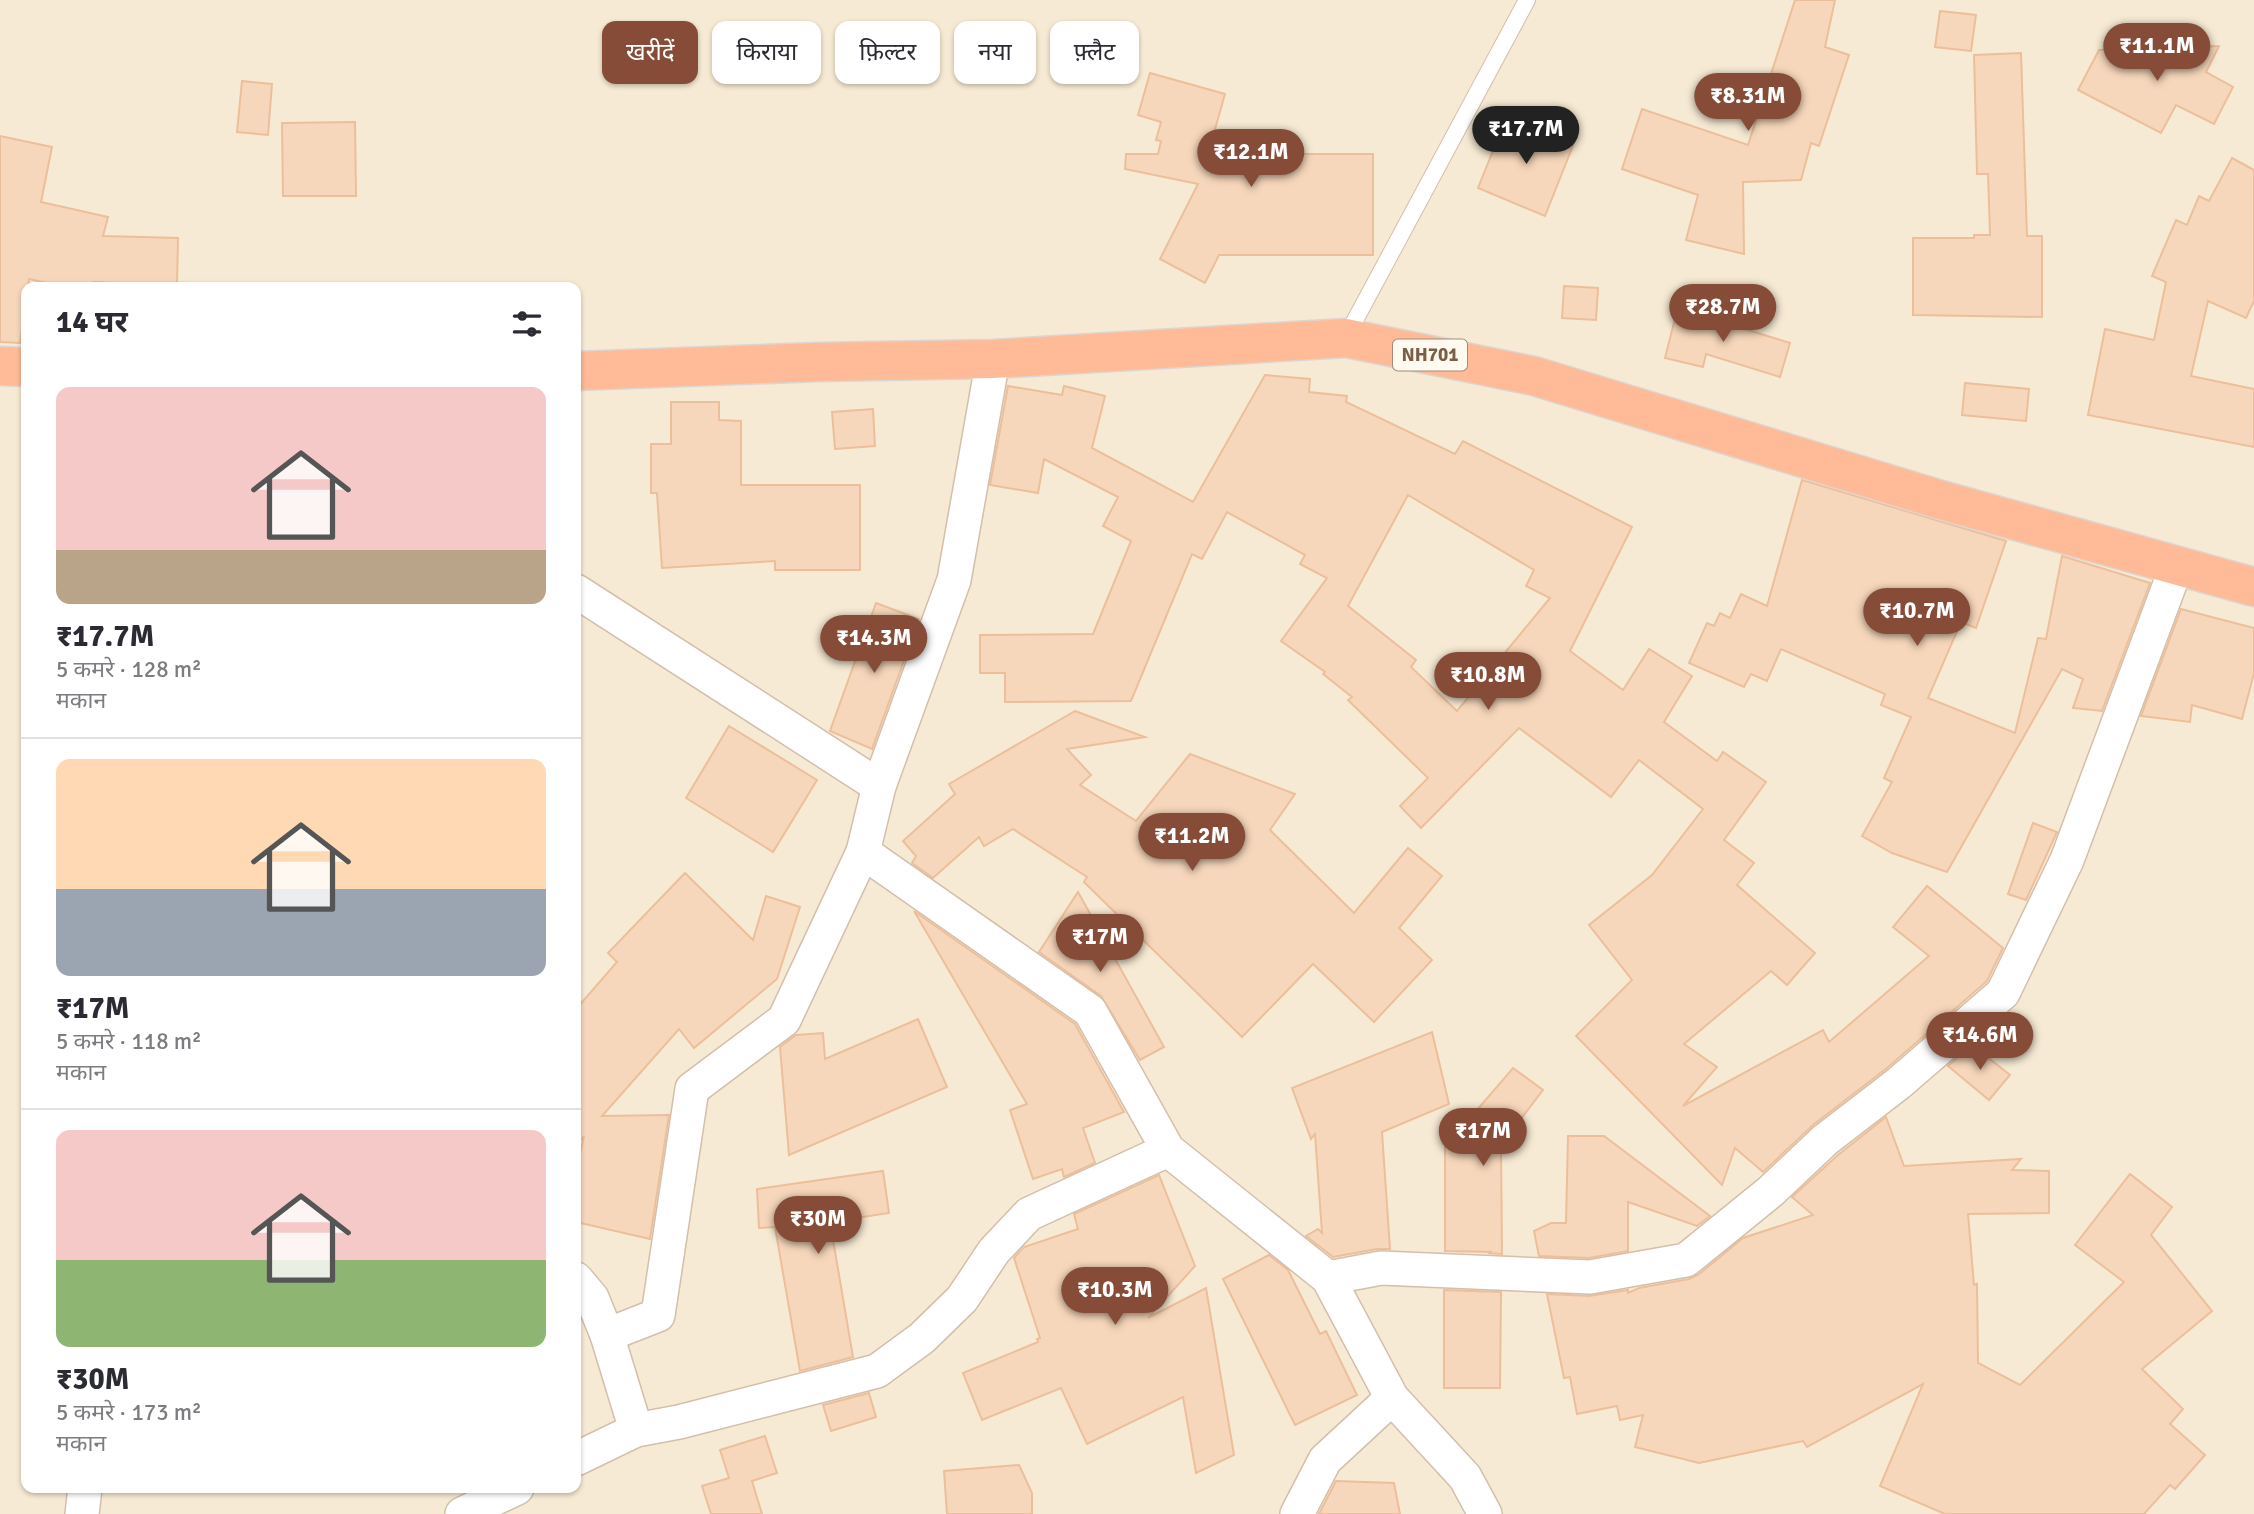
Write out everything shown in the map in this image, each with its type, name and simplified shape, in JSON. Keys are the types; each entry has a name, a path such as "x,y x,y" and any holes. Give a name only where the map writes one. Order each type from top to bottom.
{"highway":[{"name":"NH701","path":"581,371 993,359 1346,338 1534,376 1941,500 2254,587"},
{"path":"0,366 21,367"}],"street":[{"path":"607,1335 658,1314 692,1089 783,1020 863,852 879,786 954,580 993,359"},
{"path":"1328,1278 1381,1268 1590,1277 1686,1260 1771,1191 1825,1140 1899,1083 2003,993 2067,860 2177,565"},
{"path":"581,594 879,786"},
{"path":"863,852 1090,1011 1168,1150 1328,1278 1392,1398 1465,1477 1485,1514"},
{"path":"581,1457 636,1430 680,1422 877,1371 922,1338 962,1299 995,1251 1028,1214 1168,1150"},
{"path":"581,1285 592,1298 607,1335 636,1430"},
{"path":"1297,1514 1325,1460 1392,1398"},
{"path":"82,1514 84,1493"},
{"path":"462,1514 506,1493"}],"lane":[{"path":"1346,338 1527,0"}],"shaded area":[{"path":"0,0 2254,0 2254,1514 0,1514"}],"building":[{"path":"1795,0 1835,0 1825,47 1849,55 1819,146 1811,143 1801,180 1743,182 1744,254 1686,240 1698,195 1622,169 1642,109 1748,145"},
{"path":"1940,11 1976,15 1971,51 1935,47"},
{"path":"2219,46 2206,72 2233,87 2214,124 2176,105 2161,133 2078,90 2099,50"},
{"path":"2021,53 2027,236 2042,236 2042,317 1913,315 1913,238 1974,238 1974,235 1990,235 1988,174 1977,174 1974,55"},
{"path":"1150,73 1225,94 1208,154 1373,154 1373,255 1219,255 1205,283 1160,259 1198,184 1125,169 1126,154 1158,154 1161,141 1156,140 1161,122 1138,115"},
{"path":"242,81 272,84 268,135 237,132"},
{"path":"1507,116 1574,143 1545,216 1478,188"},
{"path":"355,122 356,196 283,196 282,123"},
{"path":"0,136 52,147 41,202 108,217 103,236 178,238 177,282 42,282 29,279 29,282 21,282 20,343 0,342"},
{"path":"2232,158 2254,170 2254,301 2246,318 2208,301 2191,376 2254,389 2254,447 2088,415 2105,329 2154,340 2166,282 2152,276 2176,220 2187,225 2199,196 2209,201"},
{"path":"1564,286 1598,288 1596,320 1562,318"},
{"path":"1678,307 1720,318 1719,321 1790,343 1780,377 1706,354 1703,367 1665,358"},
{"path":"1265,375 1310,379 1309,392 1347,396 1346,402 1455,454 1463,441 1632,527 1570,651 1623,690 1649,649 1692,676 1664,722 1717,761 1723,752 1766,782 1724,840 1754,863 1737,885 1815,953 1787,985 1771,971 1684,1044 1717,1067 1683,1106 1823,1030 1829,1042 1929,956 1893,927 1927,886 2003,948 1987,981 1887,1068 1813,1125 1763,1172 1735,1148 1722,1185 1576,1036 1632,980 1589,925 1652,875 1703,809 1639,760 1611,797 1519,728 1421,828 1400,806 1428,778 1348,700 1352,697 1323,674 1325,672 1281,641 1327,578 1300,564 1305,555 1227,512 1202,559 1192,554 1131,701 1005,702 1005,673 980,673 980,635 1093,634 1131,541 1103,526 1118,497 1044,459 1038,493 990,485 1008,386 1062,395 1064,386 1105,396 1092,448 1193,502","holes":["1408,495 1534,570 1526,586 1550,598 1457,711 1411,667 1416,660 1348,606"]},
{"path":"1965,383 2029,389 2026,421 1962,415"},
{"path":"671,402 719,402 719,420 741,421 741,485 860,485 860,570 775,570 775,561 662,568 657,493 651,493 651,444 671,444"},
{"path":"873,409 875,446 835,449 832,412"},
{"path":"1802,480 2006,541 1976,628 1961,622 1928,698 2015,733 2038,638 2046,639 2062,556 2150,583 2102,711 2073,708 2083,679 2062,669 1947,872 1892,853 1862,836 1892,782 1884,778 1911,717 1881,705 1885,694 1781,649 1767,681 1751,674 1744,687 1689,663 1707,623 1714,626 1720,613 1730,618 1741,594 1767,606"},
{"path":"876,603 919,619 872,749 830,731"},
{"path":"2181,609 2254,628 2254,673 2242,719 2192,705 2190,722 2141,716"},
{"path":"1075,711 1145,737 1067,749 1091,775 1080,785 1136,821 1190,754 1295,794 1270,830 1354,913 1408,848 1442,876 1399,928 1432,960 1374,1022 1313,964 1242,1037 1084,882 1087,877 1013,829 984,846 979,837 933,878 912,863 916,856 903,841 955,794 949,784"},
{"path":"729,726 817,780 773,852 686,798"},
{"path":"2033,823 2057,832 2026,900 2008,894"},
{"path":"685,873 753,940 766,896 800,907 777,979 694,1048 679,1029 602,1116 669,1115 650,1239 581,1223 581,1150 584,1136 581,1140 581,1003 617,962 608,953"},
{"path":"1078,892 1164,1047 1140,1060 1101,996 1039,952"},
{"path":"914,911 1075,1024 1124,1112 1083,1128 1095,1163 1064,1177 1062,1169 1033,1179 1010,1110 1027,1104"},
{"path":"918,1019 947,1087 789,1155 780,1047 796,1035 823,1033 825,1059"},
{"path":"1432,1032 1449,1104 1382,1132 1390,1249 1333,1257 1306,1236 1318,1229 1322,1233 1315,1134 1311,1139 1292,1088"},
{"path":"1972,1045 2010,1075 1989,1100 1948,1066"},
{"path":"1513,1068 1543,1090 1501,1145 1502,1254 1445,1251 1445,1147"},
{"path":"1886,1117 1904,1166 2021,1159 2012,1170 2049,1171 2049,1213 1968,1214 1974,1285 1977,1284 1978,1363 2020,1385 2124,1282 2075,1245 2130,1174 2172,1207 2151,1235 2212,1311 2142,1369 2183,1409 2170,1424 2205,1455 2175,1489 2170,1485 2144,1514 1945,1514 1880,1486 1923,1384 1807,1447 1803,1441 1699,1463 1635,1447 1643,1415 1620,1420 1617,1406 1577,1414 1570,1377 1564,1378 1547,1294 1589,1296 1628,1290 1628,1293 1639,1288 1689,1279 1698,1275 1743,1238 1813,1215 1792,1197 1838,1155"},
{"path":"1568,1136 1604,1136 1710,1216 1697,1226 1628,1202 1628,1251 1589,1258 1539,1256 1534,1231 1551,1223 1566,1223"},
{"path":"883,1171 889,1213 830,1222 853,1357 800,1371 775,1227 759,1228 757,1189"},
{"path":"1159,1175 1195,1266 1148,1318 1206,1288 1234,1455 1196,1473 1183,1397 1087,1444 1061,1388 982,1420 963,1373 1038,1342 1037,1339 1040,1338 1014,1258 1024,1247 1078,1229 1074,1214"},
{"path":"1269,1255 1288,1270 1320,1334 1326,1331 1357,1395 1295,1425 1223,1279"},
{"path":"1444,1290 1501,1292 1500,1388 1444,1388"},
{"path":"869,1393 876,1417 831,1431 823,1405"},
{"path":"765,1436 777,1473 752,1481 762,1514 711,1514 702,1486 729,1478 720,1450"},
{"path":"1019,1465 1032,1493 1032,1514 947,1514 944,1471"},
{"path":"1336,1481 1394,1483 1400,1514 1319,1514"}]}
